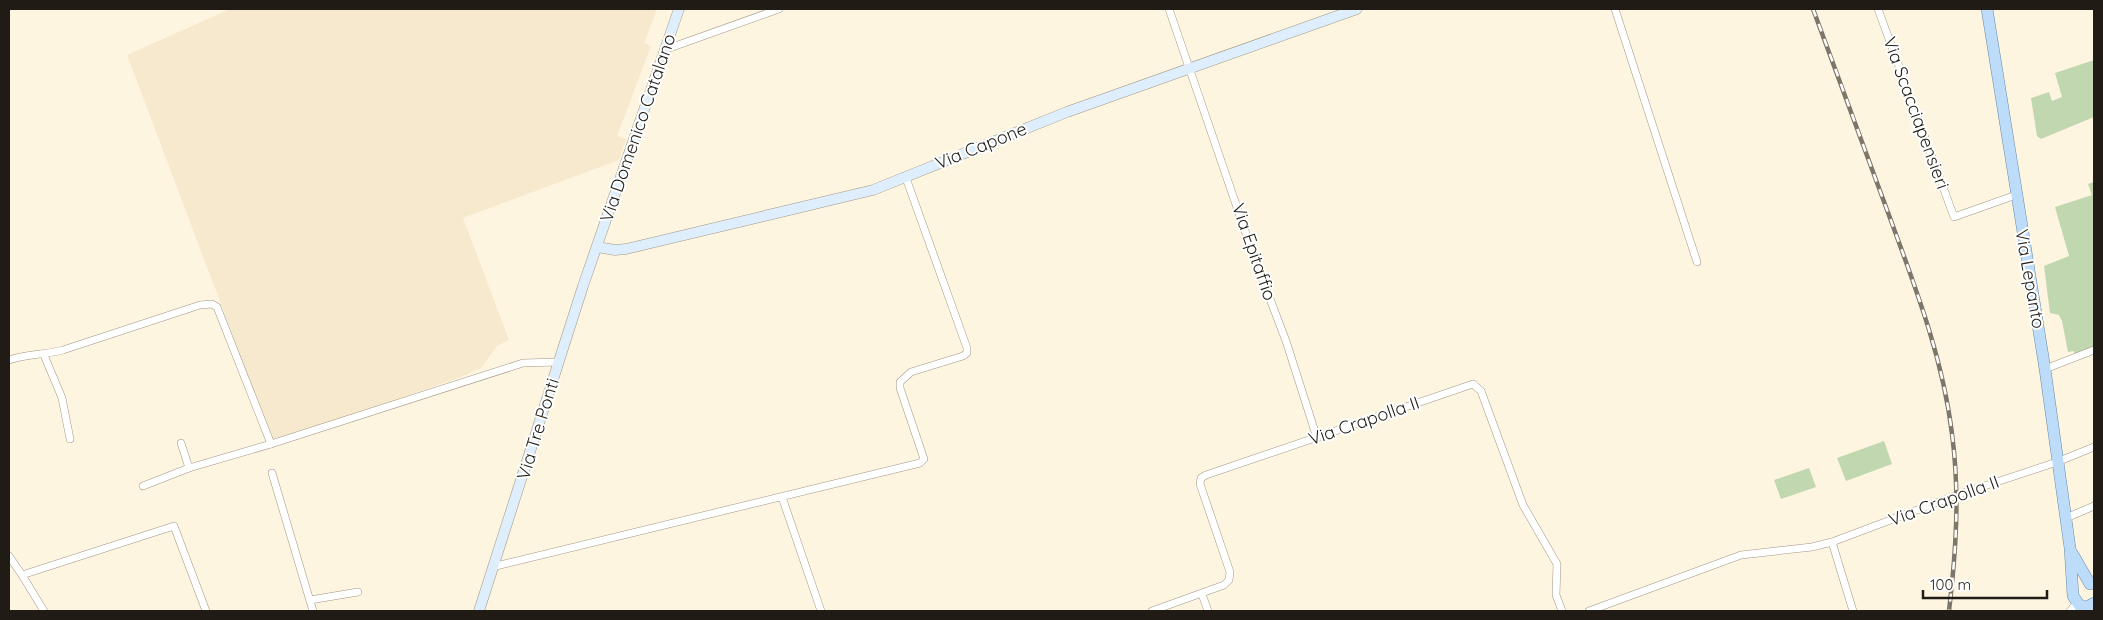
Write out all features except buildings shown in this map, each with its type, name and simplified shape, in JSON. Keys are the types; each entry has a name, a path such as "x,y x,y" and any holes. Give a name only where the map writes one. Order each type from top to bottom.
{"main road":[{"name":"Via Lepanto","path":"1986,9 2045,369 2070,550 2083,606"},
{"name":"Via Lepanto","path":"2070,550 2092,585"},
{"path":"2083,606 2082,583 2092,585"}],"street":[{"name":"Via Domenico Catalano","path":"597,247 679,9"},
{"path":"664,50 779,9"},
{"name":"Via Epitaffio","path":"1169,9 1254,257 1286,341 1317,438"},
{"name":"Via Capone","path":"597,247 621,250 861,193 906,178 1016,131 1354,9"},
{"path":"1615,9 1697,262"},
{"name":"Via Scacciapensieri","path":"1878,9 1954,217 2016,194"},
{"path":"496,566 920,463 924,459 923,454 900,388 900,382 911,372 966,353 967,348 906,178"},
{"name":"Via Tre Ponti","path":"479,611 496,566 558,362 597,247"},
{"path":"9,360 28,354 44,355 200,305 212,304 217,307 270,444"},
{"path":"2045,369 2094,350"},
{"path":"44,355 62,398 70,439"},
{"path":"143,486 189,468 523,363 558,362"},
{"name":"Via Crapolla II","path":"1152,611 1224,586 1229,580 1230,572 1200,484 1202,478 1467,385 1478,386 1523,505 1557,564 1556,595 1562,611"},
{"path":"182,443 189,468"},
{"name":"Via Crapolla II","path":"1588,611 1741,555 1812,548 1832,542 1957,495 2057,462 2094,447"},
{"path":"272,473 313,611"},
{"path":"782,497 821,611"},
{"path":"2066,518 2094,506"},
{"path":"22,575 174,526 206,611"},
{"path":"1832,542 1853,611"},
{"path":"9,556 44,611"},
{"path":"310,600 358,592"},
{"path":"1202,594 1208,611"}],"shaded area":[{"path":"230,9 657,9 644,43 651,46 617,136 626,139 619,160 463,218 509,340 497,346 481,368 461,377 369,409 280,439 272,439 127,55"}],"green space":[{"path":"2094,60 2094,117 2041,139 2037,136 2031,98 2049,92 2052,101 2062,97 2055,73"},
{"path":"2094,182 2094,349 2075,356 2074,351 2068,352 2059,315 2050,313 2044,266 2069,256 2055,207 2092,195 2088,184"},
{"path":"1884,441 1892,464 1846,481 1837,458"},
{"path":"1809,468 1816,487 1781,499 1774,480"}],"railway":[{"path":"1813,9 1909,271 1927,324 1942,379 1952,434 1956,479 1954,567 1949,611"}]}
